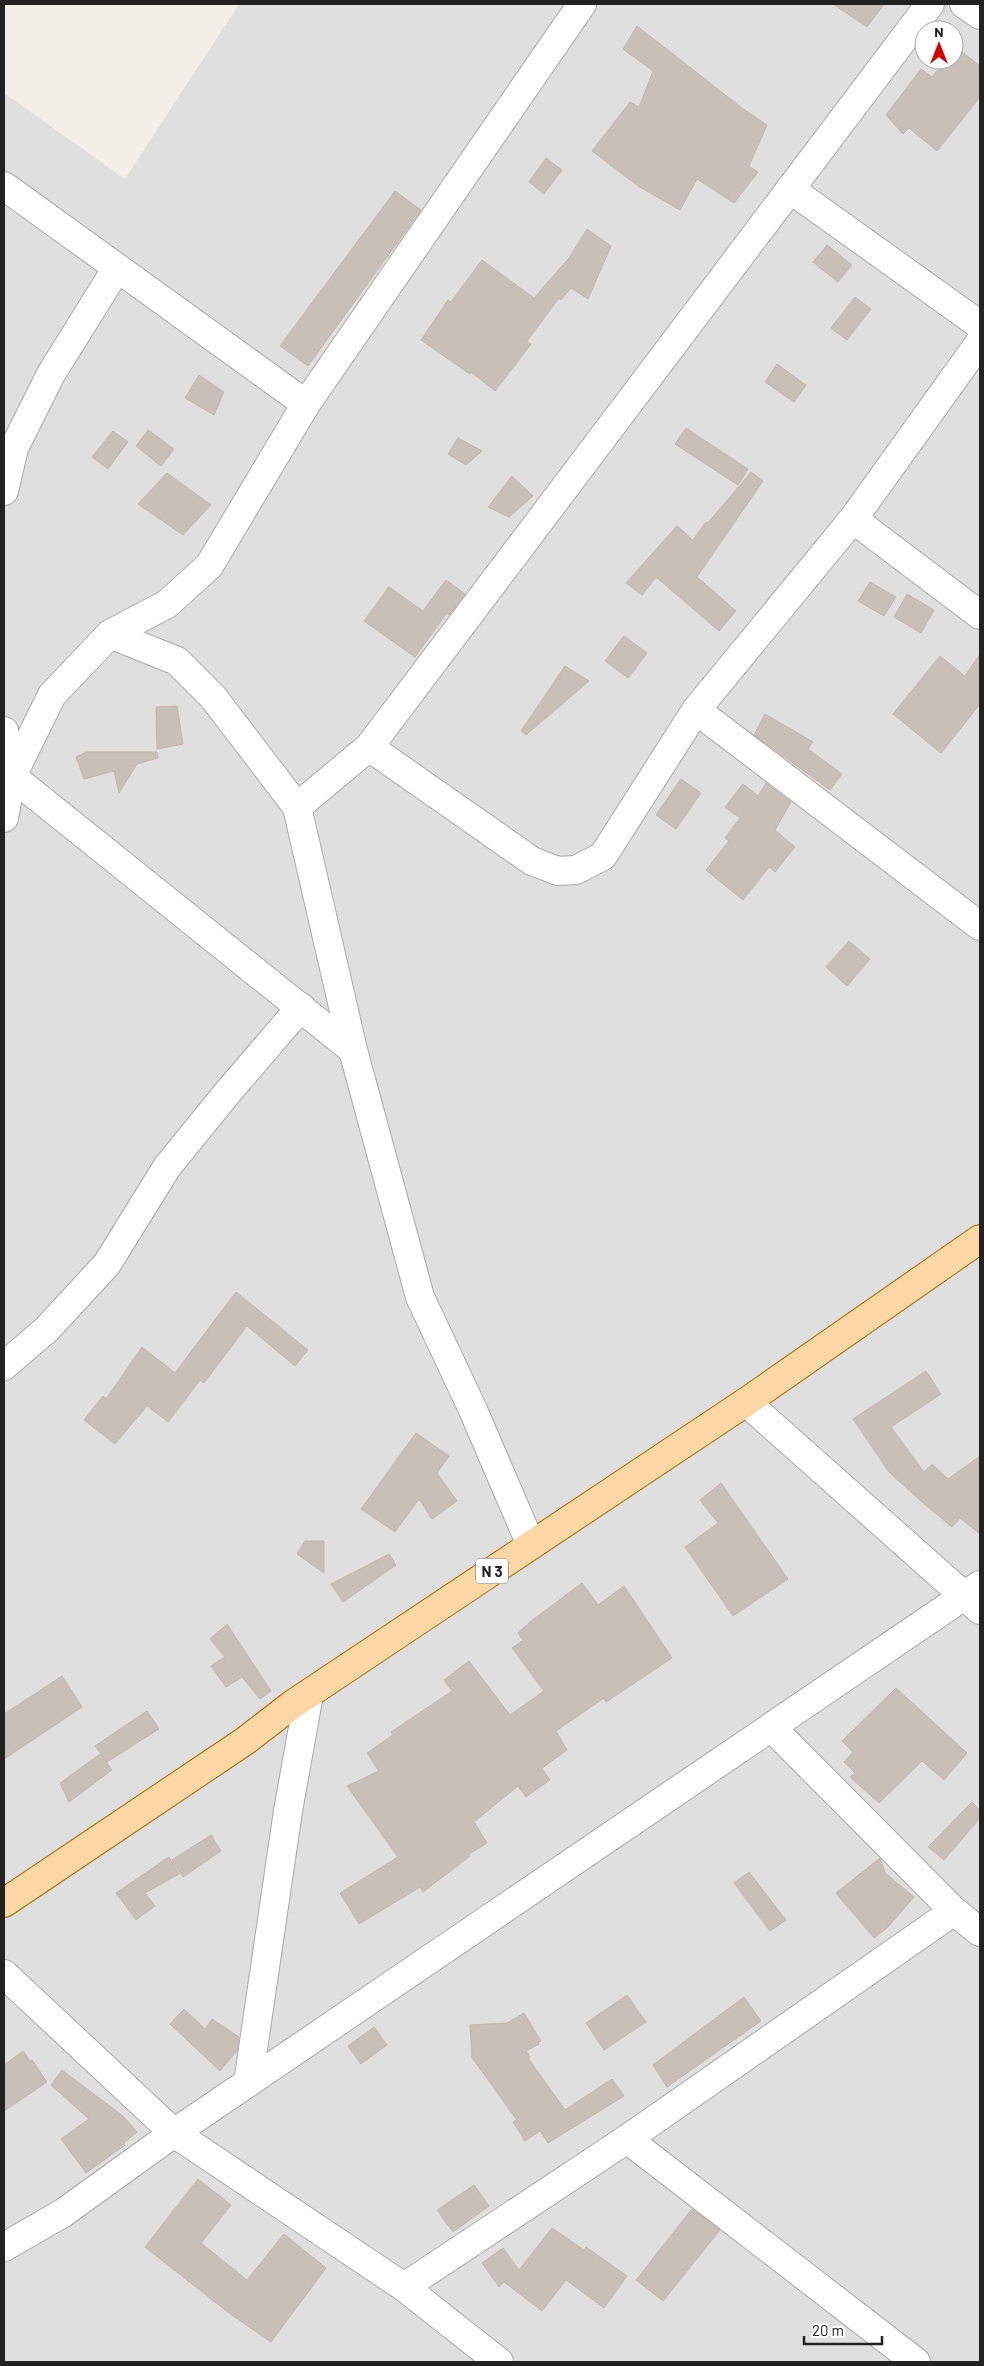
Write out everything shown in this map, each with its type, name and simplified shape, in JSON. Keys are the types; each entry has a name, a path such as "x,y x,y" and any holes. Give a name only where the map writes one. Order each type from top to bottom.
{"main road":[{"name":"N 3","path":"8,1895 245,1741 309,1694 746,1402 980,1239"}],"street":[{"path":"8,773 52,695 110,634 167,604 209,566 306,404 582,4"},
{"path":"297,807 369,747 930,4"},
{"path":"964,4 980,15"},
{"path":"4,186 306,404"},
{"path":"790,189 980,325"},
{"path":"4,490 14,448 51,374 117,268"},
{"path":"369,747 532,861 558,871 576,870 603,856 696,710 854,519 980,342"},
{"path":"854,519 980,615"},
{"path":"110,634 177,661 213,697 297,807 354,1050 420,1297 473,1410 531,1545"},
{"path":"696,710 980,926"},
{"path":"4,731 8,773 4,818"},
{"path":"8,773 354,1050"},
{"path":"4,1366 46,1329 107,1264 168,1167 228,1092 301,1007"},
{"path":"4,2247 63,2213 174,2133 771,1727 974,1598 746,1402"},
{"path":"248,2083 288,1811 309,1694"},
{"path":"771,1727 954,1911 980,1932"},
{"path":"404,2287 627,2140 954,1911"},
{"path":"4,1974 174,2133 404,2287 499,2362"},
{"path":"627,2140 916,2362"}],"shaded area":[{"path":"239,4 980,4 980,2362 4,2362 4,93 125,179"}],"building":[{"path":"833,4 884,4 867,27"},
{"path":"637,26 742,108 767,125 749,166 758,172 734,203 697,179 680,210 638,186 592,151 630,102 639,107 653,71 623,49"},
{"path":"964,53 980,66 980,97 937,151 909,128 903,134 886,115 920,70 932,77 938,70 964,70"},
{"path":"546,158 562,170 544,194 529,182"},
{"path":"395,191 421,210 308,366 280,346"},
{"path":"587,229 611,246 588,299 571,288 561,300 559,298 527,341 531,344 495,391 471,372 470,374 421,340 448,300 451,302 482,260 534,298 569,258"},
{"path":"827,245 852,265 838,282 813,262"},
{"path":"855,297 871,309 847,340 831,328"},
{"path":"777,364 806,385 794,402 765,382"},
{"path":"199,375 224,392 214,415 185,398"},
{"path":"686,428 748,469 738,485 675,444"},
{"path":"148,430 174,449 161,466 136,446"},
{"path":"113,431 128,442 108,469 92,457"},
{"path":"458,438 482,451 466,465 448,454"},
{"path":"751,472 763,481 697,577 736,611 719,631 656,577 642,595 626,583 677,526 693,540 706,522 708,523"},
{"path":"167,473 211,505 183,535 138,504"},
{"path":"512,476 533,496 509,517 488,507"},
{"path":"446,580 465,594 449,615 447,613 415,657 364,621 389,587 423,611"},
{"path":"870,582 896,597 884,616 858,601"},
{"path":"907,594 934,610 921,633 894,617"},
{"path":"624,636 647,653 628,678 605,661"},
{"path":"980,654 980,704 941,753 893,714 940,656 965,676"},
{"path":"565,666 589,681 526,735 521,731"},
{"path":"177,706 183,744 157,749 156,707"},
{"path":"765,714 813,742 808,749 842,774 830,790 754,735"},
{"path":"86,752 157,752 158,758 137,764 119,793 114,771 84,779 76,757"},
{"path":"681,779 701,793 676,829 656,815"},
{"path":"766,783 791,802 775,830 795,847 775,872 769,867 743,900 706,870 729,841 725,838 740,818 725,807 743,784 758,796"},
{"path":"849,941 870,959 847,986 826,967"},
{"path":"236,1292 308,1350 295,1366 247,1326 204,1383 200,1380 168,1422 147,1406 115,1444 84,1420 103,1396 106,1399 142,1347 175,1373"},
{"path":"926,1371 941,1394 891,1427 924,1472 932,1464 948,1479 980,1456 980,1534 960,1518 952,1527 922,1502 889,1472 853,1419"},
{"path":"416,1433 449,1456 437,1473 457,1501 432,1519 419,1499 395,1532 361,1509"},
{"path":"721,1483 788,1579 733,1616 685,1547 718,1523 700,1500"},
{"path":"305,1541 324,1541 324,1573 297,1554"},
{"path":"389,1554 396,1565 343,1602 331,1584"},
{"path":"582,1583 598,1605 624,1586 672,1658 606,1702 604,1698 556,1731 567,1750 542,1768 550,1780 526,1797 518,1786 474,1822 487,1843 469,1854 470,1856 423,1892 420,1887 359,1924 340,1893 398,1857 347,1786 379,1771 367,1753 393,1735 391,1732 452,1691 444,1680 469,1661 510,1715 544,1691 512,1648 523,1640 518,1633"},
{"path":"227,1624 271,1691 260,1699 242,1677 226,1687 211,1666 225,1657 210,1639"},
{"path":"62,1676 82,1707 4,1759 4,1714"},
{"path":"896,1688 967,1753 944,1780 922,1761 879,1803 850,1777 855,1773 844,1762 853,1752 842,1741"},
{"path":"147,1711 159,1729 107,1762 95,1746"},
{"path":"100,1754 112,1770 69,1802 60,1783"},
{"path":"972,1802 980,1811 980,1818 944,1860 928,1847"},
{"path":"211,1835 221,1851 183,1877 172,1860"},
{"path":"169,1857 179,1874 145,1893 155,1906 136,1920 116,1893"},
{"path":"880,1858 885,1873 914,1897 887,1928 874,1938 836,1893"},
{"path":"749,1872 786,1920 770,1931 734,1883"},
{"path":"627,1995 646,2022 604,2050 586,2023"},
{"path":"744,1997 761,2021 667,2087 653,2065"},
{"path":"184,2009 205,2029 212,2019 239,2037 237,2051 220,2071 170,2024"},
{"path":"524,2013 541,2041 526,2051 530,2057 528,2058 565,2110 612,2079 624,2096 548,2143 540,2131 525,2141 513,2122 517,2120 472,2058 470,2025 507,2023"},
{"path":"374,2027 387,2045 361,2064 348,2046"},
{"path":"23,2051 30,2061 32,2060 47,2082 4,2111 4,2065"},
{"path":"62,2070 123,2116 137,2132 124,2143 125,2145 86,2173 61,2139 89,2119 51,2085"},
{"path":"198,2179 231,2205 201,2243 247,2280 284,2234 326,2268 271,2342 229,2313 145,2247"},
{"path":"474,2185 489,2206 453,2232 437,2210"},
{"path":"692,2209 720,2230 663,2301 636,2280"},
{"path":"552,2228 584,2250 586,2247 627,2276 604,2308 566,2280 542,2311 504,2282 499,2287 482,2263 503,2248 519,2270"}]}
